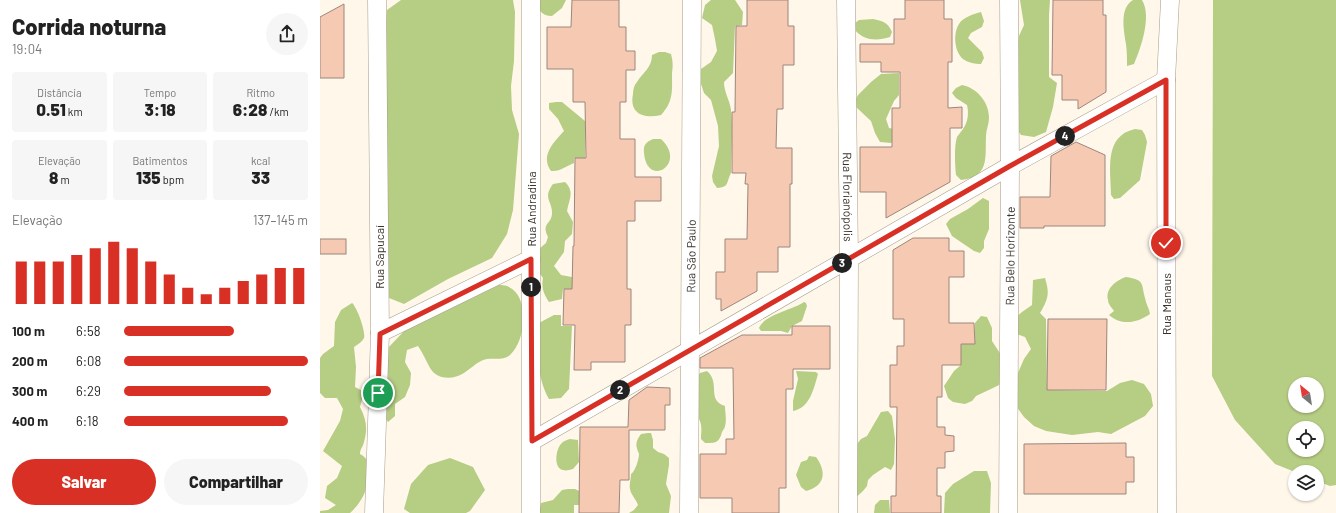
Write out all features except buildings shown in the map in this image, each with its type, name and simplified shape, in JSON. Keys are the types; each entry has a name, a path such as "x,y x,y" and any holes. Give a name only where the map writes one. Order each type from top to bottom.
{"street":[{"name":"Rua Sapucaí","path":"374,513 380,334 377,0"},
{"name":"Rua Andradina","path":"531,0 531,513"},
{"name":"Rua São Paulo","path":"689,513 692,0"},
{"name":"Rua Florianópolis","path":"846,0 849,259 848,513"},
{"name":"Rua Belo Horizonte","path":"1008,513 1010,166 1009,0"},
{"name":"Rua Manaus","path":"1167,513 1166,80 1170,0"},
{"path":"532,441 1010,166 1166,80"},
{"path":"380,334 531,259"}],"green space":[{"path":"401,0 513,0 515,12 514,61 511,86 512,110 519,134 513,210 507,234 492,258 448,279 404,304 389,298 385,281 385,36 387,10"},
{"path":"538,0 566,0 562,8 552,16 548,16 543,14 539,9"},
{"path":"711,0 735,0 743,12 742,25 735,26 733,73 724,82 732,117 731,173 727,184 717,188 713,182 712,176 719,146 718,126 711,100 704,93 700,81 701,69 711,62 717,51 712,25 702,18 705,5"},
{"path":"1020,0 1050,0 1049,77 1057,83 1053,107 1046,132 1034,137 1021,135 1013,123 1017,48 1019,36 1024,25"},
{"path":"1133,0 1142,0 1145,7 1146,23 1140,50 1134,64 1127,66 1124,14 1126,8"},
{"path":"1213,0 1336,0 1336,485 1330,486 1324,484 1324,465 1288,465 1288,469 1275,464 1235,420 1212,376"},
{"path":"981,12 984,21 982,27 971,33 968,38 982,52 984,58 981,64 970,62 960,56 956,47 955,37 957,28 963,19"},
{"path":"873,19 882,21 889,26 892,32 890,37 871,39 862,36 855,30 855,23 859,20"},
{"path":"659,52 671,54 672,57 672,90 670,100 661,115 649,116 639,114 633,106 633,89 649,67 652,55"},
{"path":"899,73 899,95 894,101 886,119 889,128 894,129 893,141 891,143 880,142 871,121 856,107 855,101 858,95 881,74"},
{"path":"962,85 973,89 984,101 987,107 989,122 986,134 984,165 977,175 961,180 956,175 955,145 957,137 965,126 968,108 967,105 956,98 952,93 956,88"},
{"path":"562,102 585,121 585,158 574,158 574,163 560,170 551,171 547,160 548,154 553,144 564,131 558,119 549,109 549,103"},
{"path":"1135,129 1142,130 1147,142 1140,180 1120,198 1114,199 1111,195 1110,176 1113,147 1118,139 1125,133"},
{"path":"653,139 661,139 668,148 670,157 668,164 664,169 658,171 652,170 647,164 644,153 646,144 648,141"},
{"path":"565,182 571,192 567,211 573,222 572,234 565,241 564,252 554,266 561,275 577,278 577,289 563,289 562,299 549,302 543,291 543,278 537,270 539,249 546,243 548,237 546,226 552,214 548,193 553,184"},
{"path":"983,198 989,201 989,229 984,241 984,248 980,253 974,251 952,236 946,224 950,219 968,209"},
{"path":"1126,277 1136,279 1142,286 1150,314 1140,320 1124,322 1119,321 1109,315 1114,311 1108,301 1108,292 1112,285"},
{"path":"1045,278 1048,292 1045,304 1040,313 1046,319 1047,390 1107,391 1120,383 1132,380 1144,384 1151,394 1153,406 1145,416 1111,434 1098,432 1072,435 1046,431 1034,426 1024,417 1016,406 1014,382 1024,359 1031,349 1025,337 1014,333 1013,320 1032,305 1033,280"},
{"path":"497,285 505,285 516,292 523,309 520,340 510,355 500,359 488,359 479,362 460,375 446,378 433,372 418,346 407,350 405,362 411,373 410,385 405,397 395,404 395,416 388,422 380,411 388,348 406,329"},
{"path":"804,302 807,306 802,321 792,326 788,333 781,331 761,331 759,328 767,319"},
{"path":"352,303 359,314 364,335 362,341 354,347 356,367 355,387 361,390 363,396 360,407 365,420 366,432 364,444 360,454 368,463 369,475 363,496 358,505 350,513 320,513 320,511 328,510 336,505 325,498 327,486 337,478 342,466 323,451 340,421 343,409 337,398 325,398 320,393 320,358 334,346 335,322 341,310"},
{"path":"554,315 561,315 561,326 572,326 569,389 561,398 549,399 540,372 537,324"},
{"path":"981,316 987,317 992,328 992,341 1003,358 1003,378 999,385 976,396 972,401 965,404 953,402 948,398 944,386 954,371 961,365 961,344 975,344 975,323"},
{"path":"707,371 713,381 716,400 725,406 726,422 720,438 716,442 705,443 701,439 700,420 693,410 696,378 700,373"},
{"path":"796,371 816,372 818,374 813,391 807,402 804,406 793,411 793,401 798,379"},
{"path":"888,411 892,416 895,439 894,464 891,470 885,467 873,475 868,480 867,486 863,491 853,500 852,470 857,444 861,439 867,436 881,412"},
{"path":"651,433 653,448 669,458 666,484 671,496 669,513 629,513 638,505 631,493 630,487 631,474 638,462 639,456 636,446 637,442 641,434"},
{"path":"570,439 578,440 579,462 573,469 560,469 556,458 559,446"},
{"path":"809,456 816,457 820,463 823,473 817,486 806,491 801,487 796,475 801,462 807,460"},
{"path":"450,458 473,467 485,490 470,511 466,513 410,513 404,509 411,484 428,465"},
{"path":"974,471 987,471 991,483 990,513 944,513 945,493 953,484"},
{"path":"575,489 579,491 581,505 574,505 574,513 539,513 541,503 553,500 562,490"},
{"path":"880,500 889,500 890,513 874,513 875,505"}],"route":[{"path":"378,393 380,334 531,259 532,441 1010,166 1166,80 1166,243"}]}
